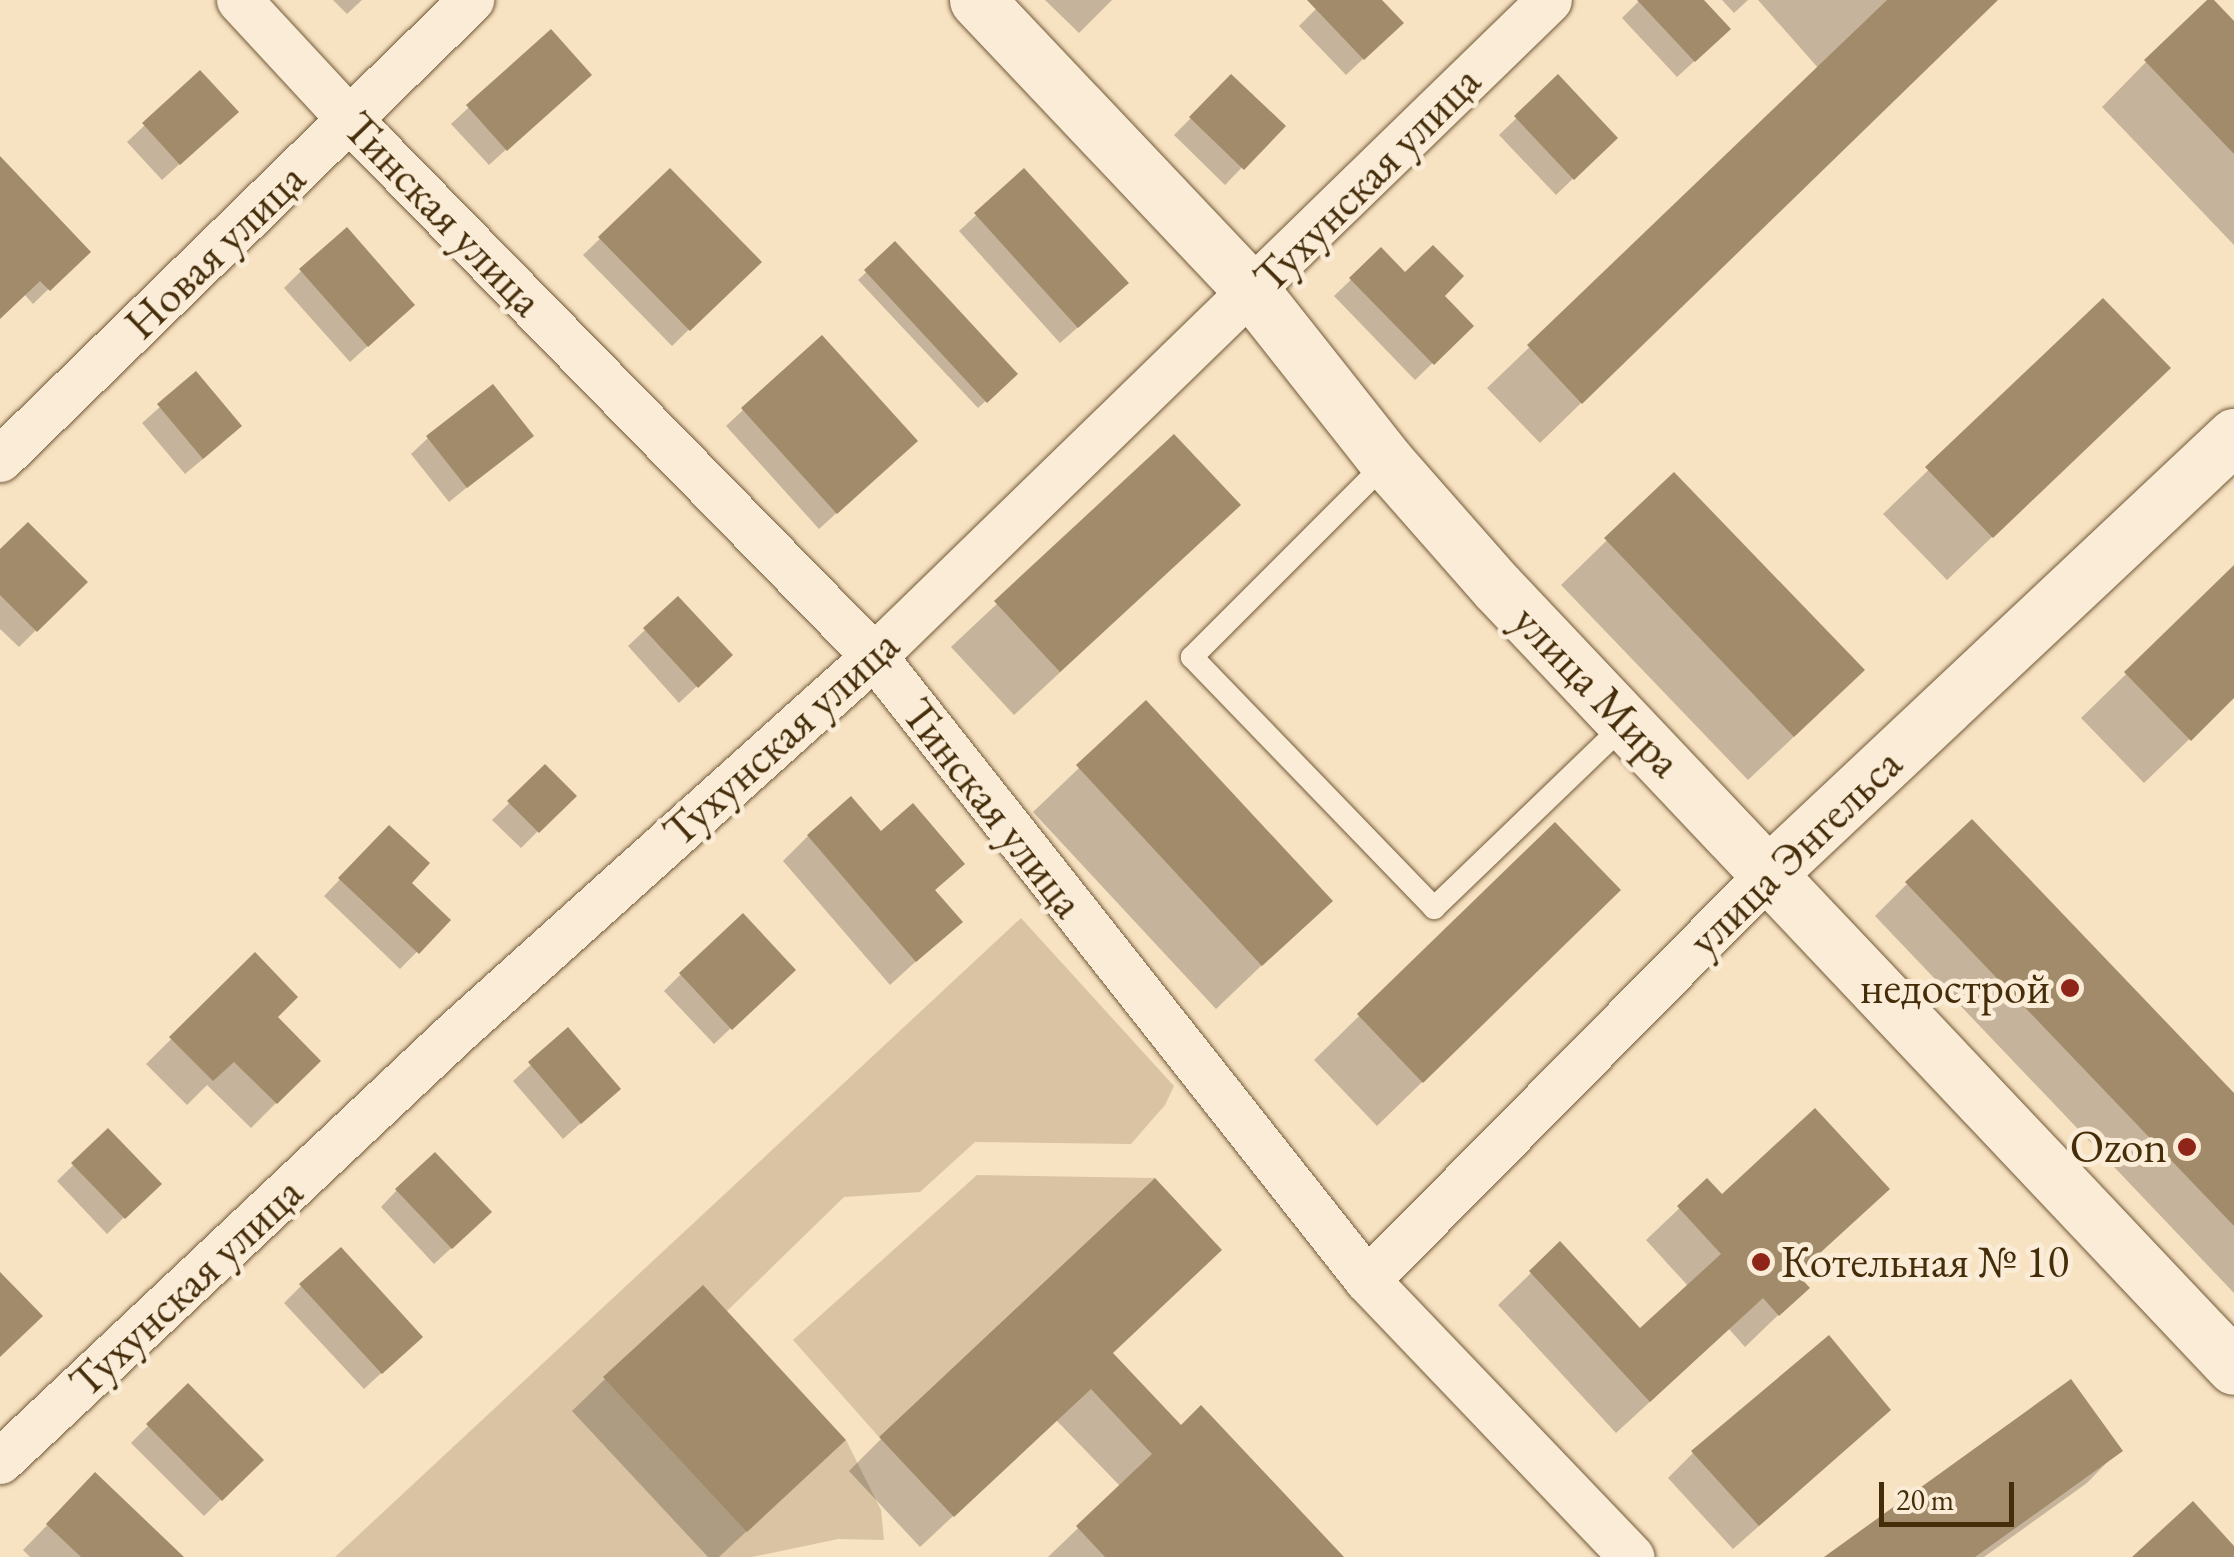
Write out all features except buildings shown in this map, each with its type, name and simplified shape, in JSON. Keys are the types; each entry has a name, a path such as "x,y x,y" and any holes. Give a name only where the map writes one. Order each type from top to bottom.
{"main road":[{"name":"улица Мира","path":"977,0 1252,292 1387,462 1626,724 2234,1367"},
{"name":"улица Энгельса","path":"1770,872 2234,436"}],"street":[{"name":"Тинская улица","path":"239,0 350,120 874,656 1367,1280 1632,1557"},
{"name":"Новая улица","path":"0,459 471,0"},
{"name":"Тухунская улица","path":"0,1461 456,1032 874,656 1549,0"},
{"name":"улица Энгельса","path":"1367,1280 1770,872"}],"lane":[{"path":"1387,462 1192,657 1434,908 1626,724"}],"shaded area":[{"path":"1021,918 1174,1086 1165,1105 1131,1144 975,1142 920,1192 844,1197 727,1311 702,1286 604,1377 747,1531 846,1440 881,1510 884,1540 838,1539 752,1557 335,1557"},
{"path":"977,1175 1155,1178 879,1437 793,1340"}],"place":[{"name":"недострой","path":"2070,988"},
{"name":"Ozon","path":"2187,1147"},
{"name":"Котельная № 10","path":"1761,1262"}]}
